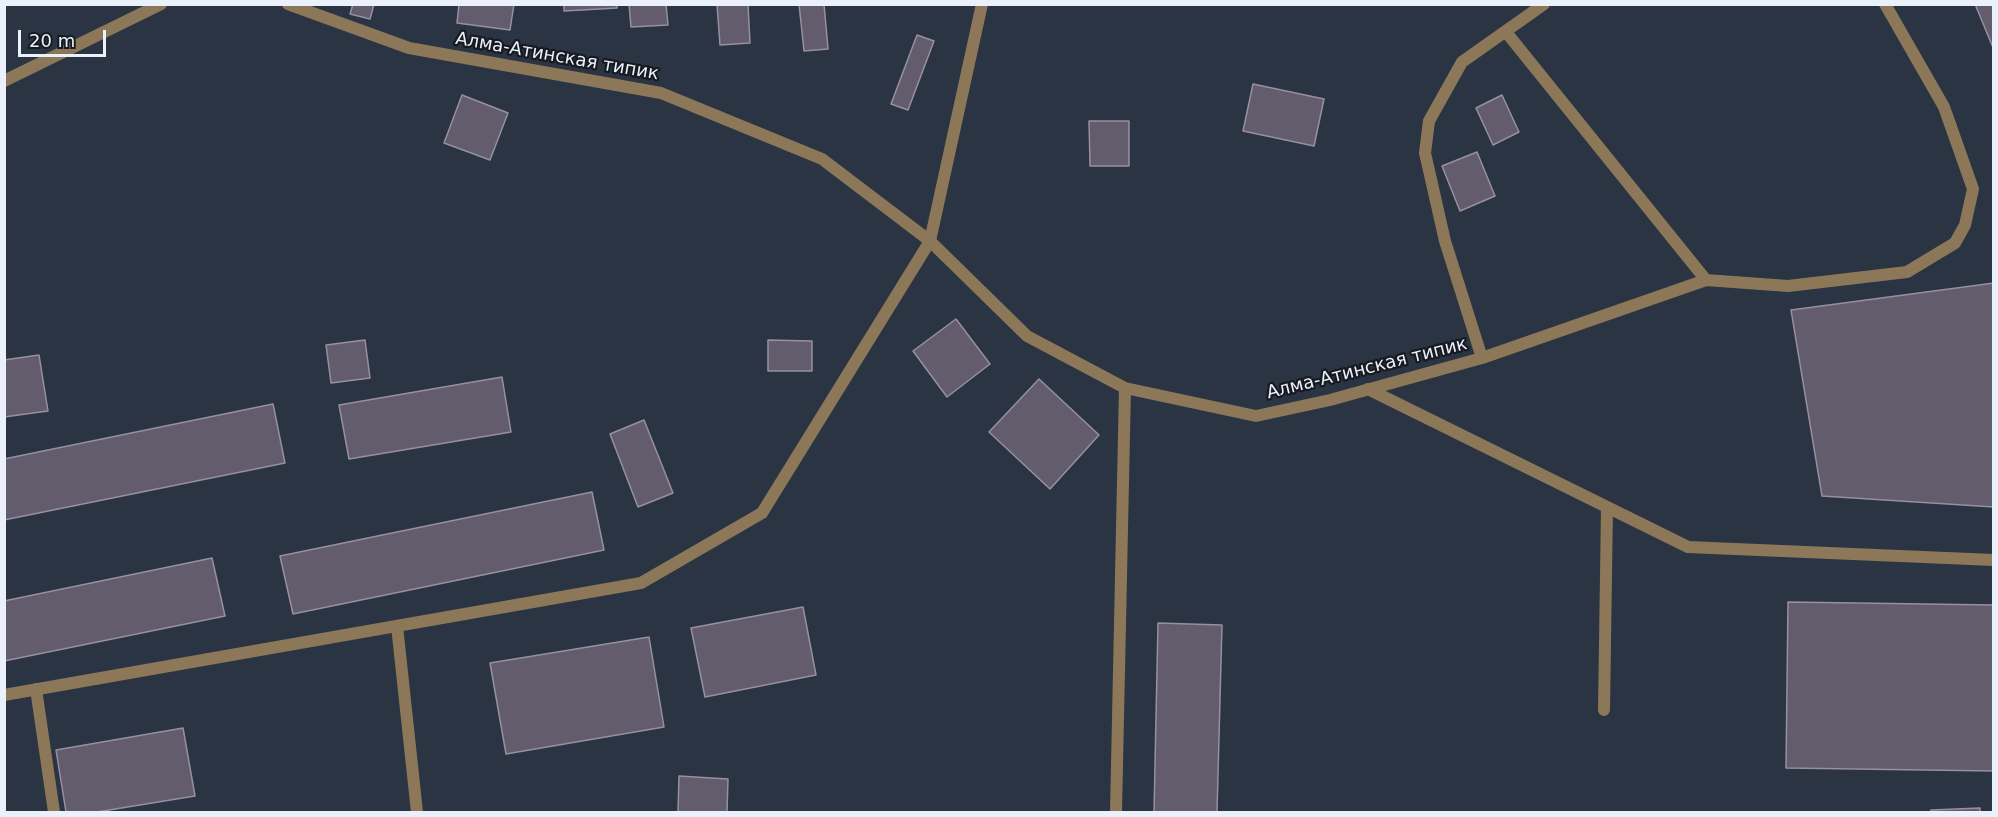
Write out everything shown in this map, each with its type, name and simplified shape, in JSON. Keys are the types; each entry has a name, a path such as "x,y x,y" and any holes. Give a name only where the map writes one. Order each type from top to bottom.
{"street":[{"path":"4,81 161,4"},
{"name":"Алма-Атинская типик","path":"288,4 410,48 661,93 822,159 930,241 1027,336 1125,388 1256,416 1482,358 1706,280 1788,286 1907,272 1955,243 1965,225 1973,189 1944,108 1886,4"},
{"path":"4,695 641,583 762,513 930,241 982,4"},
{"name":"Алма-Атинская типик","path":"1482,358 1444,241 1425,153 1429,121 1462,62 1544,4"},
{"path":"1506,32 1706,280"},
{"path":"1116,813 1125,388"},
{"path":"1368,389 1688,547 1994,560"},
{"path":"1604,710 1607,507"},
{"path":"397,626 417,813"},
{"path":"36,689 54,813"}],"building":[{"path":"353,4 374,4 370,19 350,14"},
{"path":"459,4 514,4 510,30 457,23"},
{"path":"564,4 617,4 617,8 564,11"},
{"path":"629,4 666,4 668,25 631,27"},
{"path":"717,4 748,4 750,43 720,45"},
{"path":"799,4 824,4 828,49 804,51"},
{"path":"1975,4 1994,4 1994,50"},
{"path":"917,35 934,41 908,110 891,104"},
{"path":"1253,84 1324,99 1314,146 1243,131"},
{"path":"462,95 508,113 490,160 444,143"},
{"path":"1502,95 1519,132 1493,145 1476,108"},
{"path":"1089,121 1129,121 1129,166 1090,166"},
{"path":"1477,152 1495,196 1460,211 1442,166"},
{"path":"1994,283 1994,507 1822,496 1791,310"},
{"path":"956,319 990,364 947,397 913,351"},
{"path":"365,340 370,378 331,383 326,345"},
{"path":"768,340 812,341 812,371 768,371"},
{"path":"39,355 48,411 4,417 4,360"},
{"path":"502,377 511,432 349,459 339,405"},
{"path":"1039,379 1099,435 1050,489 989,432"},
{"path":"273,404 285,463 4,520 4,459"},
{"path":"644,420 673,493 638,507 610,434"},
{"path":"592,492 604,550 293,614 280,556"},
{"path":"212,558 225,616 4,661 4,601"},
{"path":"1788,602 1994,605 1994,771 1786,768"},
{"path":"803,607 816,675 705,697 691,628"},
{"path":"1158,623 1222,625 1217,812 1154,812"},
{"path":"649,637 664,727 506,754 490,663"},
{"path":"183,728 195,796 97,812 66,812 56,750"},
{"path":"679,776 728,779 727,812 678,812"},
{"path":"1980,808 1980,812 1931,812 1931,810"}]}
